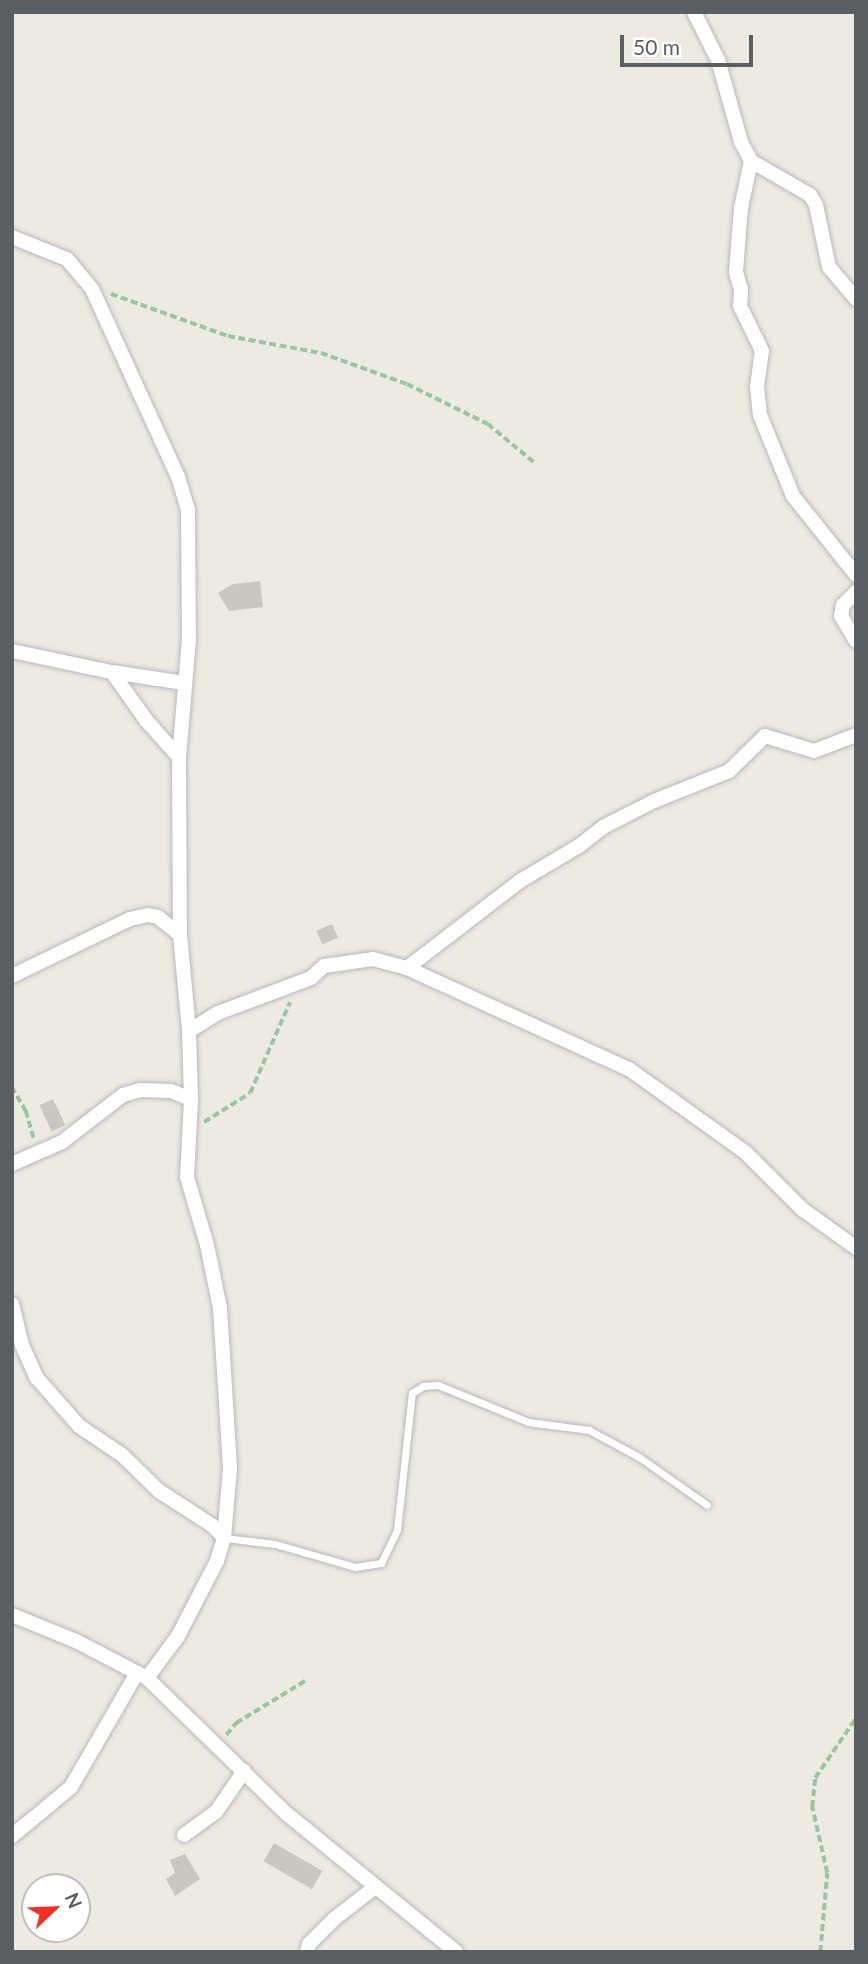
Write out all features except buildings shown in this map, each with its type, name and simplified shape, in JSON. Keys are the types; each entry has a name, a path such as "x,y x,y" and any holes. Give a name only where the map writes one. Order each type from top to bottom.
{"street":[{"path":"694,12 718,60 741,142 751,161 810,195 816,205 830,267 856,299"},
{"path":"751,161 741,208 736,272 741,289 740,306 762,351 757,387 760,415 793,496 856,575"},
{"path":"12,237 67,260 92,289 178,477 188,509 189,639 179,757 180,935 189,1031 191,1099 187,1177 207,1245 220,1308 230,1468 224,1538 217,1561 178,1636 142,1676 71,1787 12,1836"},
{"path":"856,592 844,605 841,615 856,641"},
{"path":"12,651 112,672 184,683"},
{"path":"112,672 146,720 179,757"},
{"path":"407,968 520,881 579,846 603,827 654,801 729,771 765,736 814,751 856,735"},
{"path":"12,976 130,919 148,915 158,917 180,935"},
{"path":"189,1031 218,1013 311,978 324,966 351,960 373,959 407,968 629,1069 745,1152 802,1209 856,1248"},
{"path":"12,1164 62,1142 123,1095 140,1090 171,1091 191,1099"},
{"path":"12,1304 22,1345 37,1378 79,1426 122,1455 159,1492 213,1526 224,1538"},
{"path":"12,1615 76,1641 142,1676 219,1745 287,1814 374,1888 456,1952"},
{"path":"184,1835 216,1812 244,1771"},
{"path":"307,1952 310,1944 334,1919 374,1888"}],"lane":[{"path":"224,1538 275,1544 355,1567 382,1563 397,1530 412,1393 424,1386 438,1385 528,1422 589,1430 639,1457 707,1505"}],"path":[{"path":"92,289 132,299 228,336 321,354 407,384 488,424 536,464"},
{"path":"188,1134 250,1093 289,1003 311,978"},
{"path":"12,1087 26,1111 38,1151"},
{"path":"219,1745 236,1723 308,1679"},
{"path":"820,1952 824,1935 827,1873 812,1807 815,1778 856,1718"}]}
